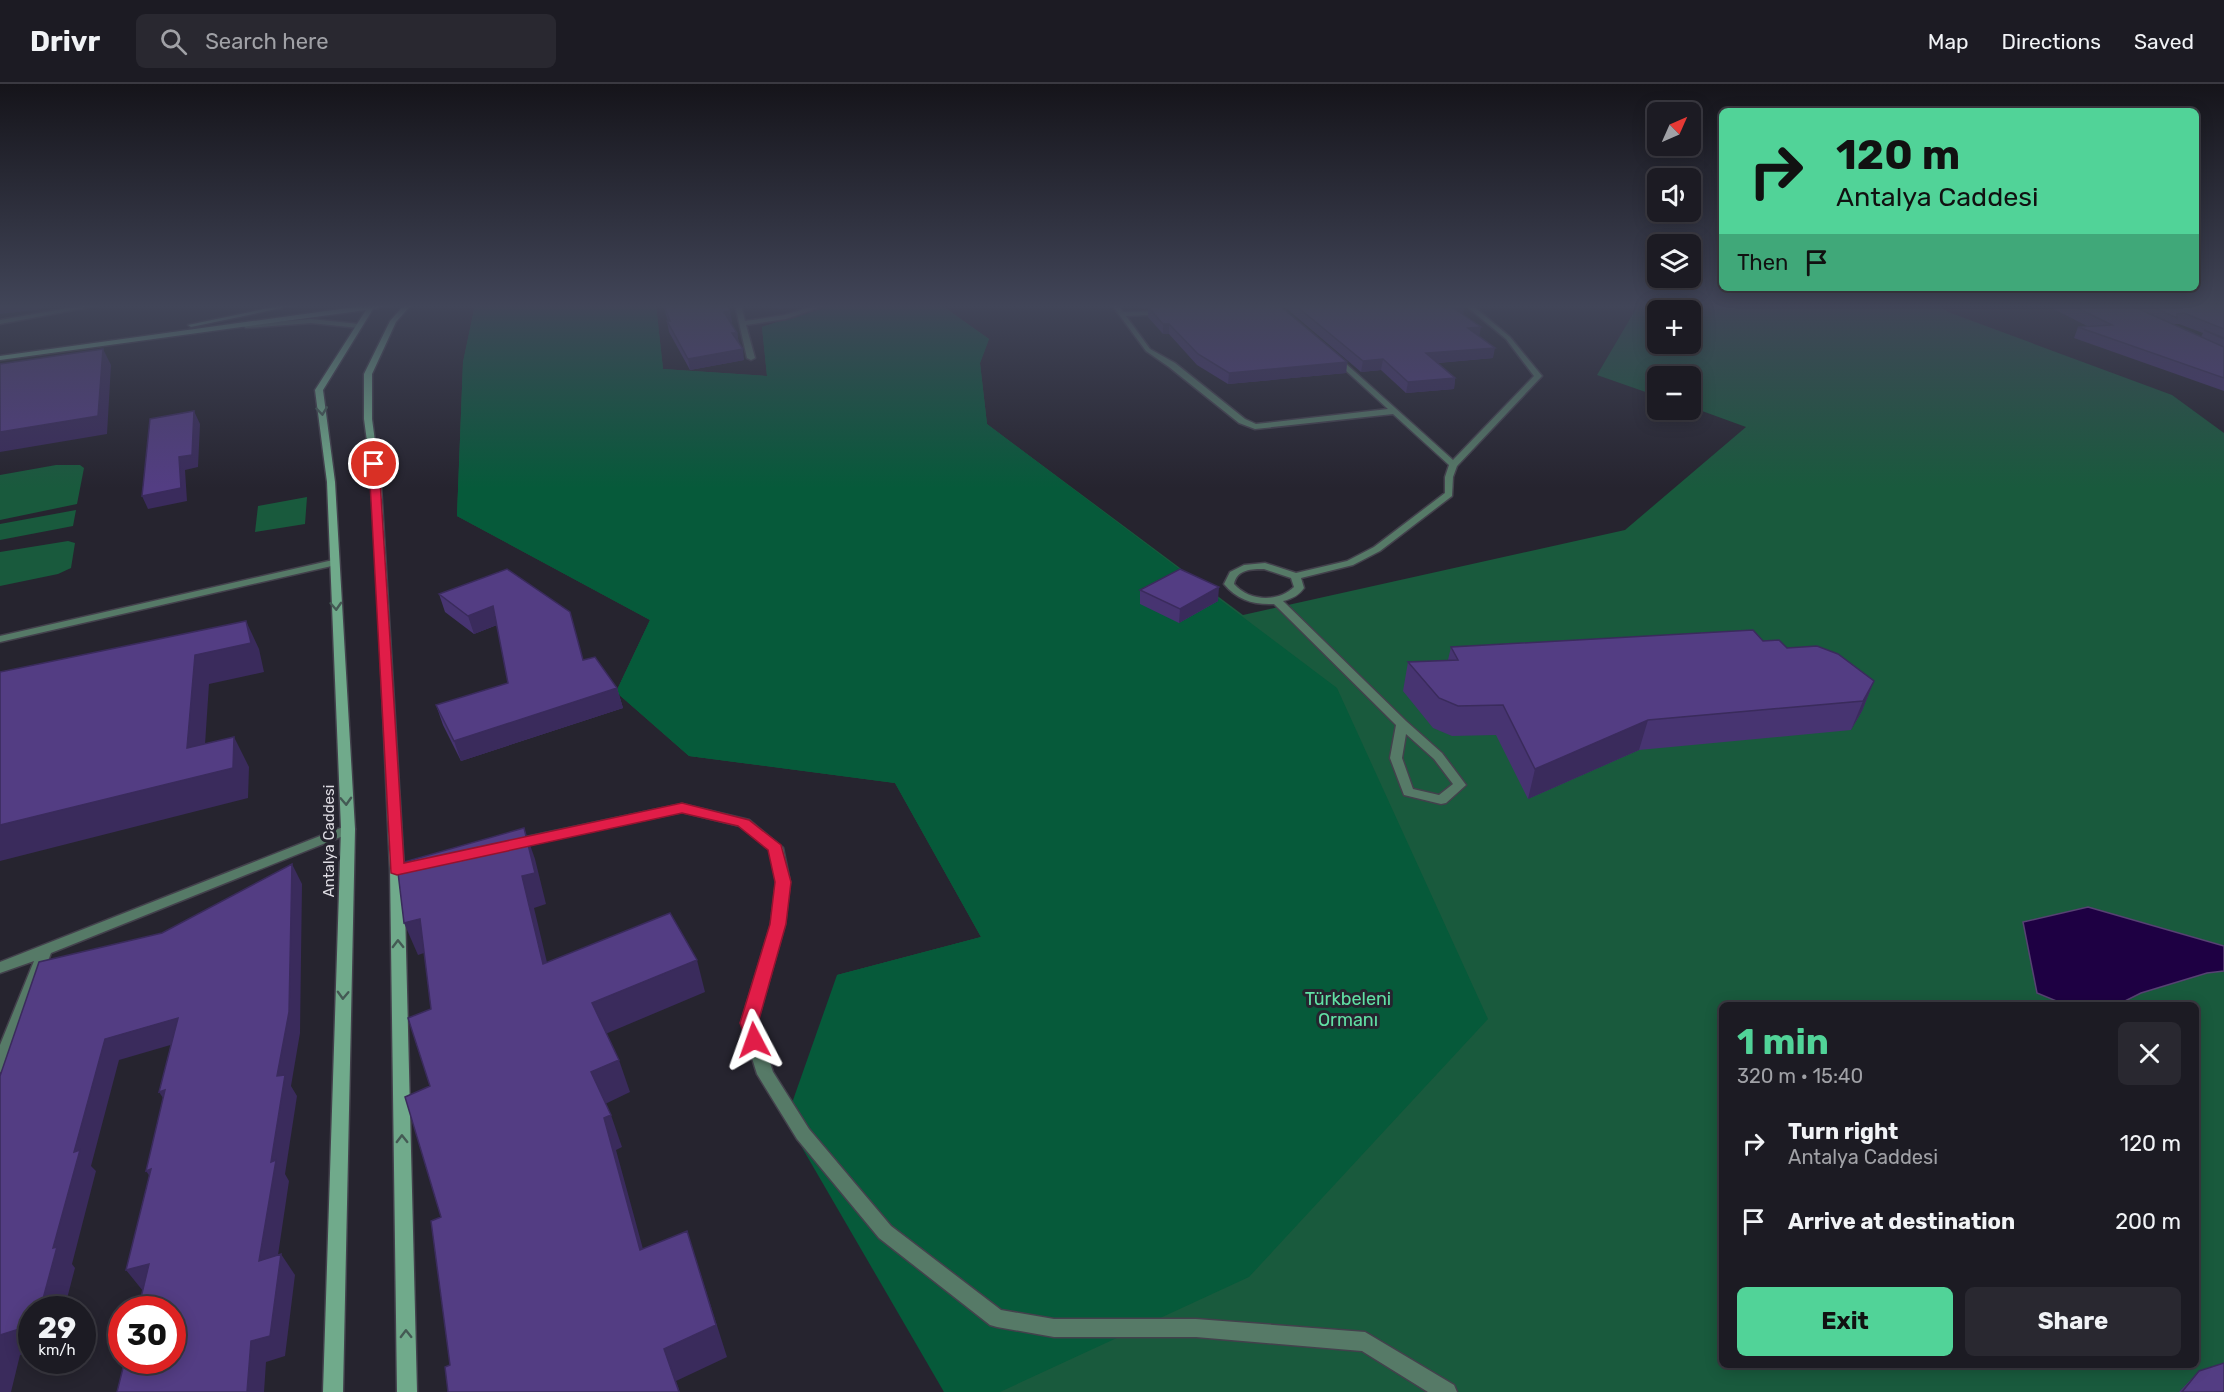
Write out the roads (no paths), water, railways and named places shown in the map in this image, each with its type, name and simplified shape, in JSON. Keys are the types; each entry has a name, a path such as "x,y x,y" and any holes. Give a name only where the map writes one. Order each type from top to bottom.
{"main road":[{"name":"Antalya Caddesi","path":"333,1392 348,829 330,482 319,390 334,366"},
{"path":"372,366 368,374 368,419 377,486 403,868 407,1392"}],"street":[{"path":"1173,366 1242,421 1255,427 1395,411"},
{"path":"1346,366 1453,465"},
{"path":"1295,576 1299,588 1295,593 1276,600 1263,601 1240,595 1232,590 1229,578 1242,568 1265,566 1295,576 1350,563 1377,549 1449,494 1449,477 1453,465 1538,376 1530,366"},
{"path":"0,639 333,563"},
{"path":"1276,600 1402,724 1438,756 1460,785 1441,800 1408,792 1396,758 1402,724"},
{"path":"499,847 682,808 744,823 776,848 783,882 778,924 749,1023 765,1074 803,1134 885,1232 997,1318 1054,1328 1196,1328 1365,1342 1447,1392"},
{"path":"0,968 348,829"},
{"path":"0,1066 45,950"}],"park label":[{"name":"Türkbeleni Ormanı","path":"1348,1009"}]}
